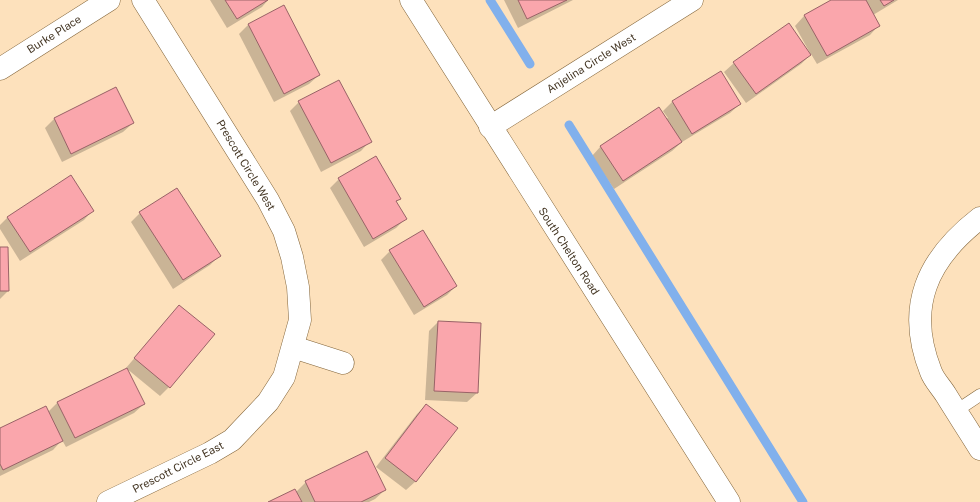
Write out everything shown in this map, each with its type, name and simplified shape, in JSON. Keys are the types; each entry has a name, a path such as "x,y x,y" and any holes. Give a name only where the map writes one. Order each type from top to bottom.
{"street":[{"name":"Burke Place","path":"0,69 109,0"},
{"name":"Prescott Circle West","path":"142,0 268,200 284,232 292,256 298,287 300,320 293,347"},
{"name":"South Chelton Road","path":"411,0 490,127 729,502"},
{"name":"Anjelina Circle West","path":"490,127 692,0"},
{"path":"980,218 962,232 942,254 926,281 919,312 923,343 931,372 980,449"},
{"path":"293,347 343,363"},
{"name":"Prescott Circle East","path":"108,502 210,453 232,440 268,402 284,377 293,347"}],"lane":[{"path":"956,411 980,395"}],"building":[{"path":"225,0 268,0 237,19"},
{"path":"518,0 567,0 527,19"},
{"path":"831,0 866,0 880,26 827,56 804,15"},
{"path":"880,0 894,0 884,6"},
{"path":"284,5 320,75 284,94 248,24"},
{"path":"789,23 811,55 756,94 733,62"},
{"path":"721,71 741,104 692,134 672,101"},
{"path":"339,80 372,142 331,163 298,101"},
{"path":"116,87 134,123 71,154 54,118"},
{"path":"659,107 682,142 623,181 600,146"},
{"path":"376,156 401,199 396,201 407,219 373,239 338,178"},
{"path":"71,175 94,211 30,252 7,217"},
{"path":"177,188 221,256 183,280 139,212"},
{"path":"423,230 457,286 424,307 389,250"},
{"path":"0,247 8,247 9,291 0,291"},
{"path":"179,305 215,334 170,388 134,358"},
{"path":"438,321 481,323 478,393 434,391"},
{"path":"127,368 145,404 75,438 57,402"},
{"path":"426,404 458,428 416,482 385,458"},
{"path":"46,406 63,441 3,470 0,464 0,428"},
{"path":"367,451 386,490 361,502 315,502 305,481"},
{"path":"295,489 302,502 268,502"}],"waterway":[{"path":"490,0 530,64"},
{"path":"569,125 803,502"}]}
